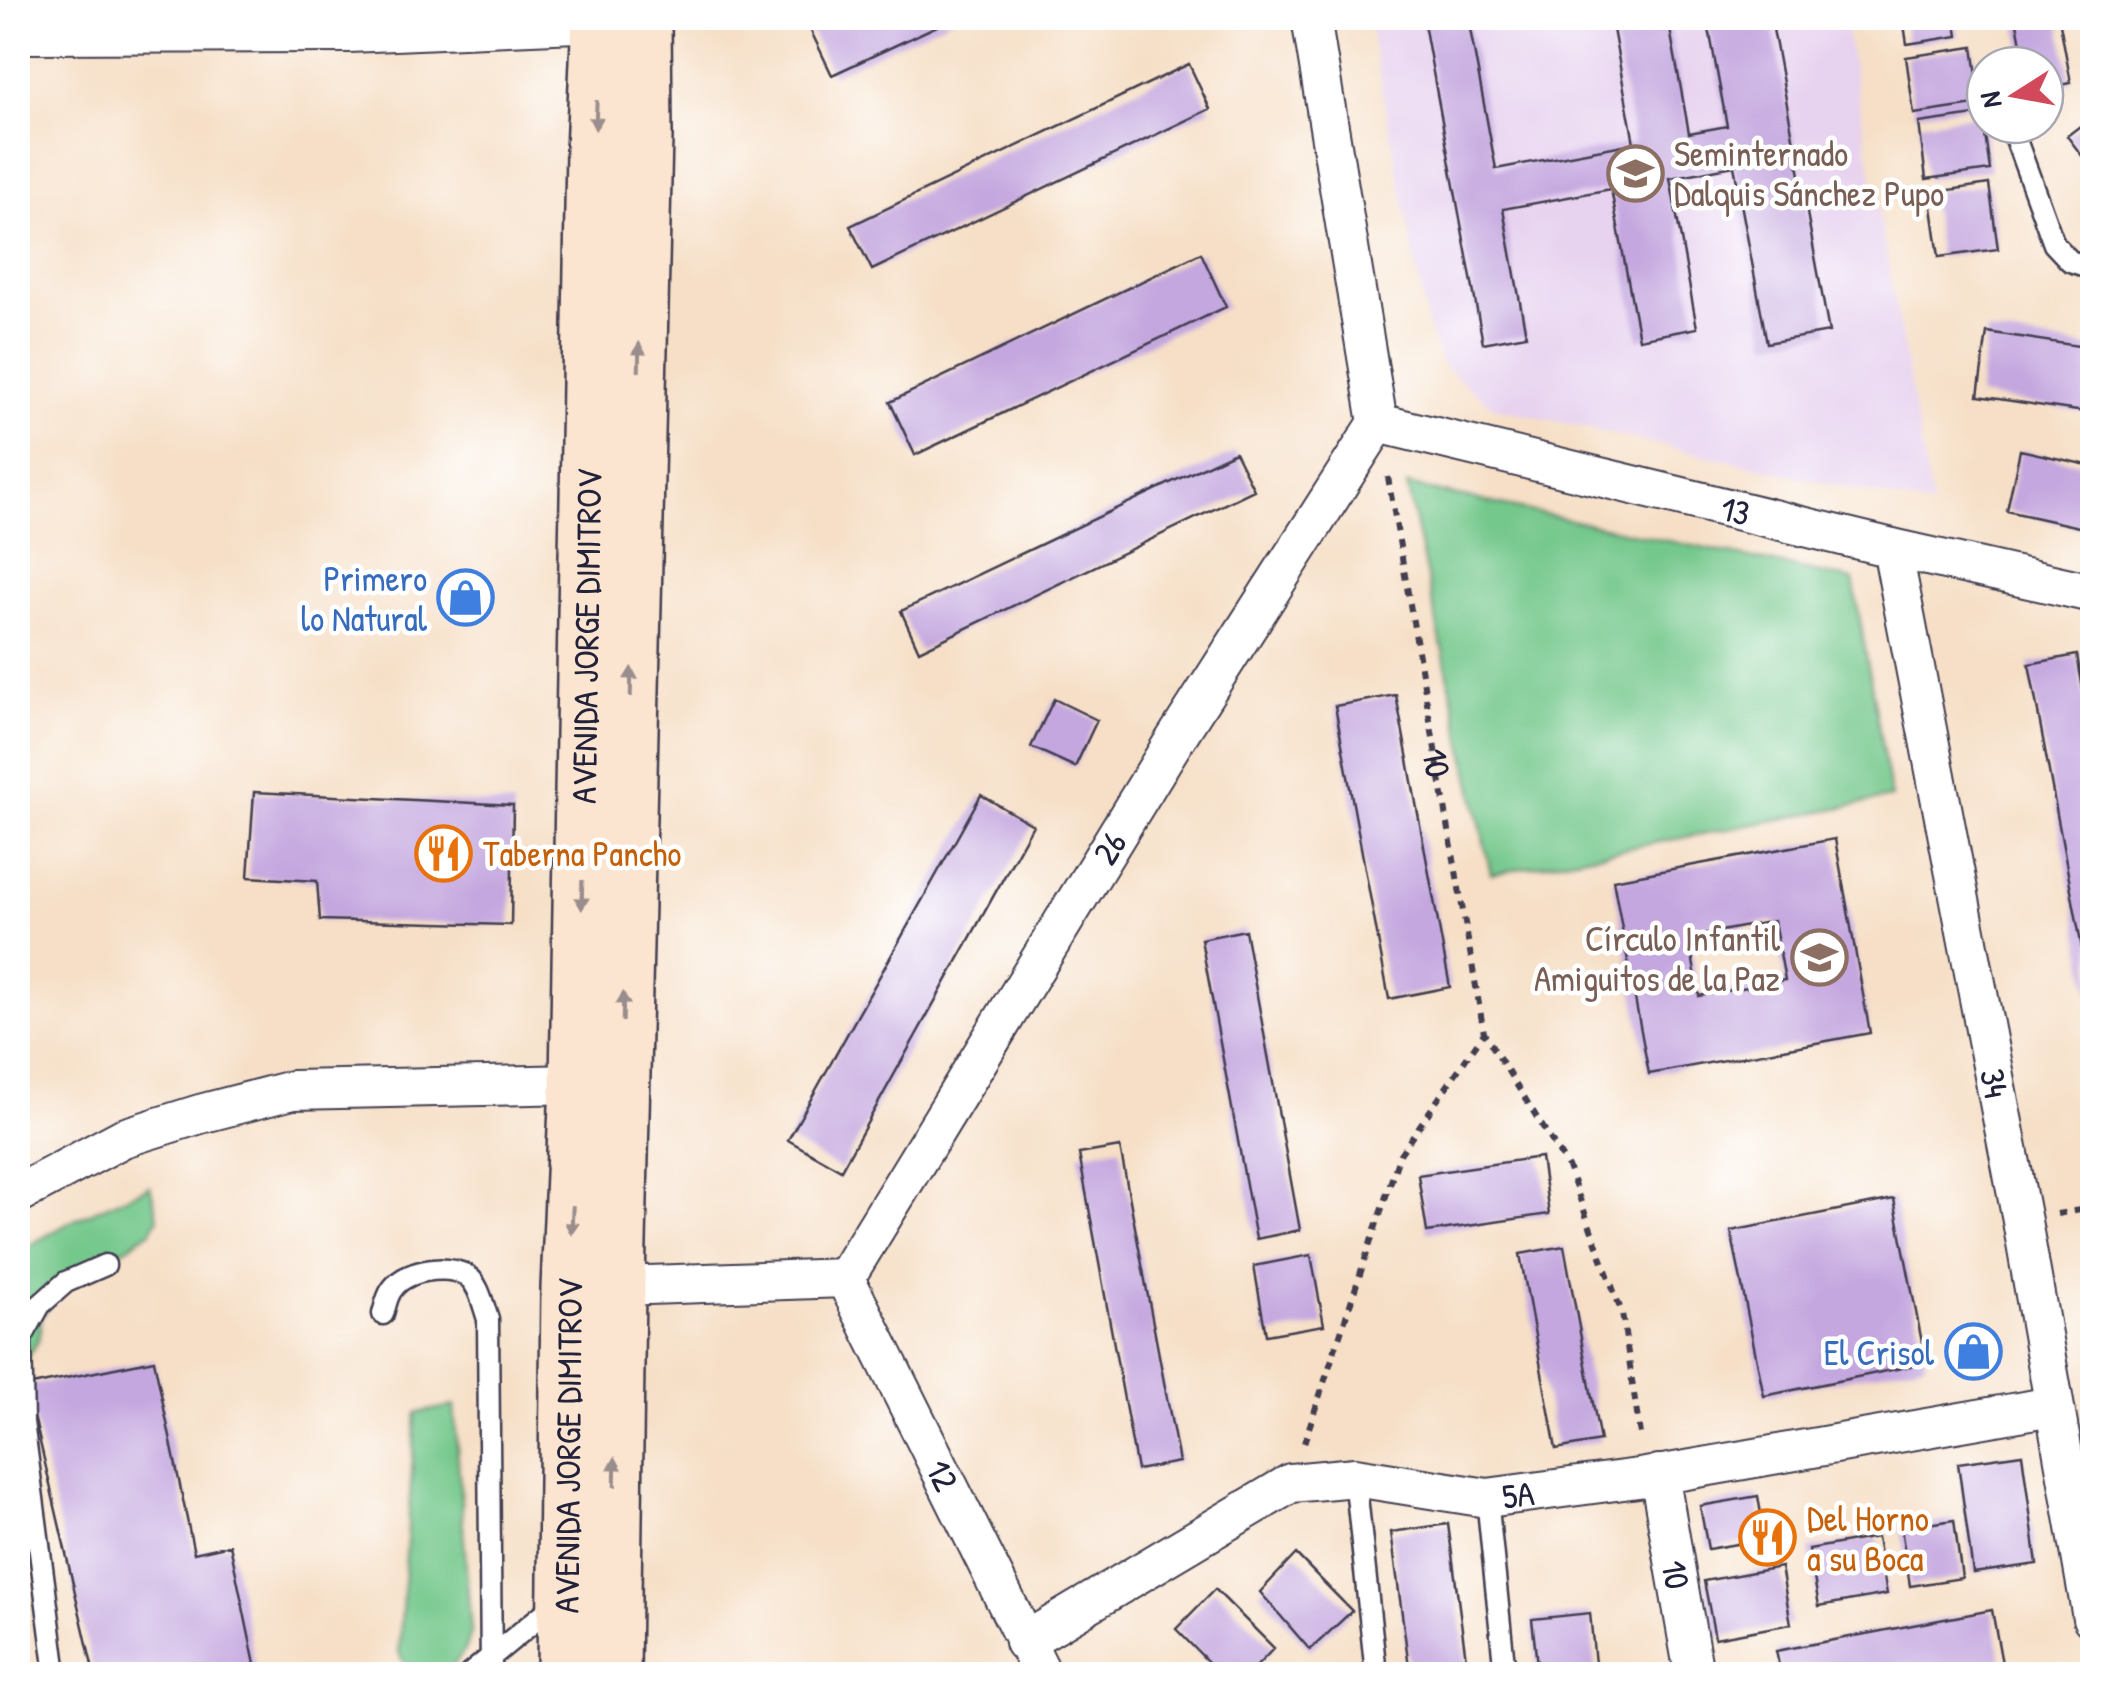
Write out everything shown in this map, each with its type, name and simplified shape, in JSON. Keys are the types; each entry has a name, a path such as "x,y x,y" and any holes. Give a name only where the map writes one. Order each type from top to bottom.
{"main road":[{"name":"AVENIDA JORGE DIMITROV","path":"564,1674 564,1597 593,1286 644,136 614,19"},
{"name":"AVENIDA JORGE DIMITROV","path":"593,1286 614,1557 612,1674"}],"street":[{"path":"1310,18 1378,423"},
{"path":"18,34 349,33 614,19"},
{"name":"13","path":"1378,423 2092,593"},
{"name":"26","path":"844,1278 1171,746 1378,423"},
{"name":"34","path":"1892,548 2022,1222 2092,1618"},
{"path":"18,1194 123,1138 292,1090 600,1081"},
{"path":"593,1286 844,1278"},
{"name":"12","path":"844,1278 1033,1658"},
{"name":"5A","path":"1033,1658 1291,1482 1355,1477 1488,1498 1653,1475 2053,1406"},
{"name":"10","path":"1653,1475 1694,1674"}],"lane":[{"path":"2018,145 2054,244 2070,261 2092,268"},
{"path":"56,1674 20,1424 22,1339 40,1305 66,1282 105,1265"},
{"path":"383,1314 391,1291 404,1278 435,1268 466,1276 476,1286 488,1319 490,1667"},
{"path":"1355,1477 1376,1674"},
{"path":"1488,1498 1505,1674"},
{"path":"470,1674 490,1667 564,1597 614,1557"}],"path":[{"name":"10","path":"1378,423 1484,1033 1568,1167 1622,1313 1653,1475"},
{"path":"1291,1482 1400,1154 1484,1033"}],"shaded area":[{"name":"Seminternado Dalquis Sánchez Pupo","path":"1368,18 1844,18 1932,507 1494,407 1469,388 1441,363 1428,328"}],"green space":[{"path":"1407,485 1853,580 1891,798 1491,874"},
{"path":"150,1186 158,1218 151,1231 122,1251 71,1275 42,1316 38,1341 18,1373 18,1252 74,1220"},
{"path":"454,1406 471,1633 450,1668 435,1675 410,1674 399,1653 416,1413"}],"building":[{"path":"824,18 954,18 832,75 808,25"},
{"path":"1423,18 1468,18 1496,169 1634,143 1611,18 1668,18 1689,133 1727,126 1707,18 1771,18 1829,332 1767,343 1734,166 1670,178 1697,328 1639,339 1611,189 1503,209 1526,335 1483,343"},
{"path":"1903,18 1955,18 1958,36 1907,44"},
{"path":"2016,18 2059,18 2064,45 2021,45"},
{"path":"1965,48 1965,106 1914,114 1906,57"},
{"path":"2065,50 2071,83 2065,84"},
{"path":"1189,64 1210,109 872,270 850,226"},
{"path":"1965,116 1965,145 1986,145 1990,170 1926,179 1919,123"},
{"path":"2092,117 2092,169 2067,136"},
{"path":"1989,184 1998,249 1939,257 1930,193"},
{"path":"1201,253 1226,307 915,455 890,402"},
{"path":"1987,332 2092,348 2091,413 1978,396"},
{"path":"2020,450 2092,466 2092,530 2007,511"},
{"path":"1235,452 1254,490 919,651 901,611"},
{"path":"2077,655 2092,740 2092,997 2029,664"},
{"path":"1396,695 1450,987 1389,999 1335,706"},
{"path":"1054,699 1097,720 1075,767 1031,747"},
{"path":"254,792 513,805 511,925 320,920 317,881 248,877"},
{"path":"981,795 1033,825 841,1170 788,1140"},
{"name":"Círculo Infantil Amiguitos de la Paz","path":"1835,839 1870,1033 1649,1074 1613,880","holes":["1774,921 1785,980 1699,996 1689,937"]},
{"path":"1245,930 1300,1230 1256,1239 1201,939"},
{"path":"1120,1147 1179,1462 1137,1470 1079,1154"},
{"path":"1541,1157 1549,1214 1427,1232 1418,1175"},
{"path":"1894,1199 1926,1363 1764,1396 1731,1231"},
{"path":"1564,1246 1600,1441 1556,1449 1520,1254"},
{"path":"1311,1255 1324,1325 1266,1335 1254,1266"},
{"path":"154,1360 194,1553 230,1545 257,1674 94,1674 27,1386"},
{"path":"2022,1454 2037,1564 1973,1573 1958,1463"},
{"path":"1758,1496 1765,1539 1708,1549 1700,1506"},
{"path":"1954,1520 1962,1578 1910,1586 1901,1528"},
{"path":"1448,1524 1468,1674 1410,1674 1391,1532"},
{"path":"1877,1537 1887,1594 1819,1606 1809,1549"},
{"path":"1296,1554 1352,1611 1310,1650 1260,1592"},
{"path":"1781,1567 1791,1624 1715,1638 1704,1581"},
{"path":"1215,1589 1274,1648 1249,1674 1220,1674 1176,1629"},
{"path":"1992,1610 2004,1674 1781,1674 1776,1651"},
{"path":"1590,1613 1596,1674 1538,1674 1532,1619"}],"place":[{"name":"Seminternado Dalquis Sánchez Pupo","path":"1635,173"},
{"name":"Primero lo Natural","path":"466,598"},
{"name":"Taberna Pancho","path":"444,853"},
{"name":"Círculo Infantil Amiguitos de la Paz","path":"1819,958"},
{"name":"El Crisol","path":"1973,1352"},
{"name":"Del Horno a su Boca","path":"1768,1538"}]}
